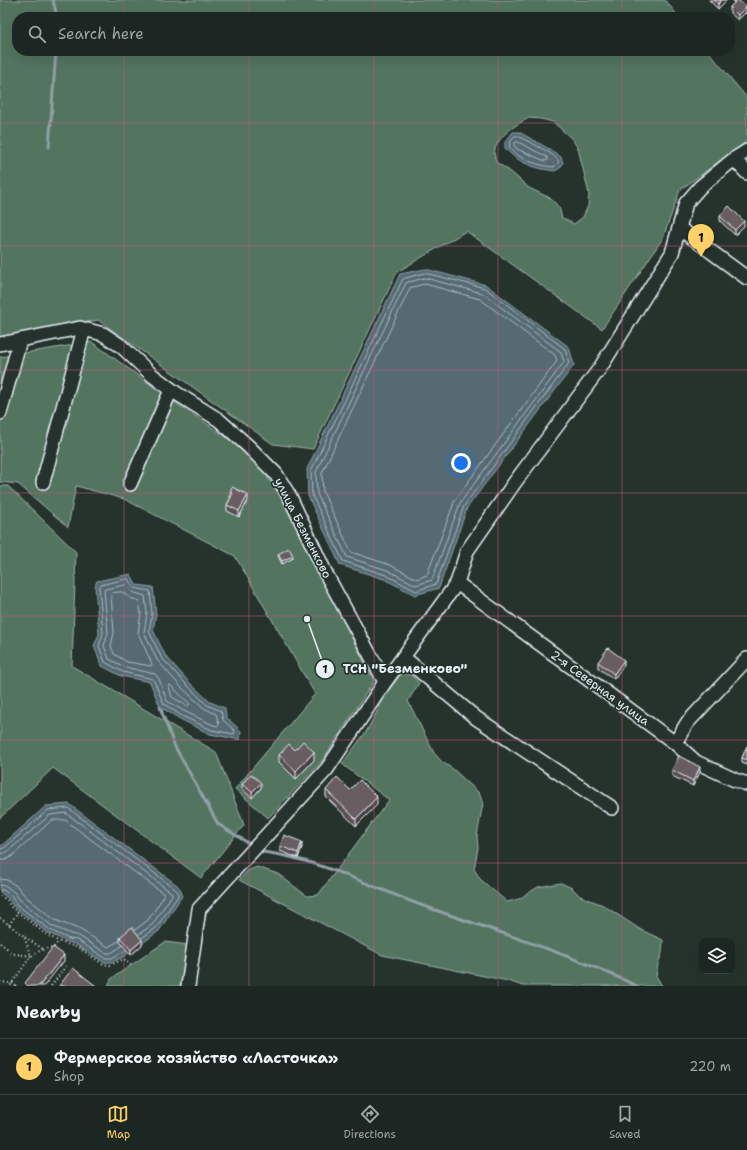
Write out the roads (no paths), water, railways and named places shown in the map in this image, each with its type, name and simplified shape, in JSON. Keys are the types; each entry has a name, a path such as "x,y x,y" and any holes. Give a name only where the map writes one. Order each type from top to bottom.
{"street":[{"path":"741,0 747,6"},
{"path":"188,986 199,910 327,769 385,682 457,583 467,551 515,482 600,368 672,253 686,203 700,187 734,159 747,151"},
{"path":"734,159 747,173"},
{"path":"680,228 747,278"},
{"name":"улица Безменково","path":"0,344 80,328 103,334 121,346 152,376 171,390 219,420 276,474 290,497 326,574 385,682"},
{"path":"43,482 84,329"},
{"path":"0,413 20,340"},
{"path":"130,484 171,390"},
{"name":"2-я Северная улица","path":"457,583 675,743 696,762 747,784"},
{"path":"403,657 476,718 612,808"},
{"path":"675,743 687,723 747,659"}],"water":[{"path":"513,132 519,132 561,157 563,163 560,168 555,171 541,169 515,158 505,148 505,142"},
{"path":"425,269 486,285 569,347 574,365 467,508 439,588 415,595 384,579 340,565 308,496 307,469 400,274"},
{"path":"131,574 136,585 153,587 156,614 153,630 165,655 189,682 210,702 225,708 226,717 241,731 240,740 210,734 180,719 160,707 150,682 121,676 102,666 94,646 99,634 95,586 97,581"},
{"path":"69,804 177,885 181,890 182,896 159,931 123,957 112,962 104,962 75,944 48,933 13,906 9,899 0,892 0,847 46,806"}],"waterway":[{"path":"53,0 56,12"},
{"path":"49,147 56,56"},
{"path":"160,707 174,745 218,824 248,843"},
{"path":"263,852 303,860 418,904 583,962 637,986"}],"place":[{"name":"Фермерское хозяйство «Ласточка»","path":"701,257"},
{"name":"ТСН \"Безменково\"","path":"307,619"}]}
